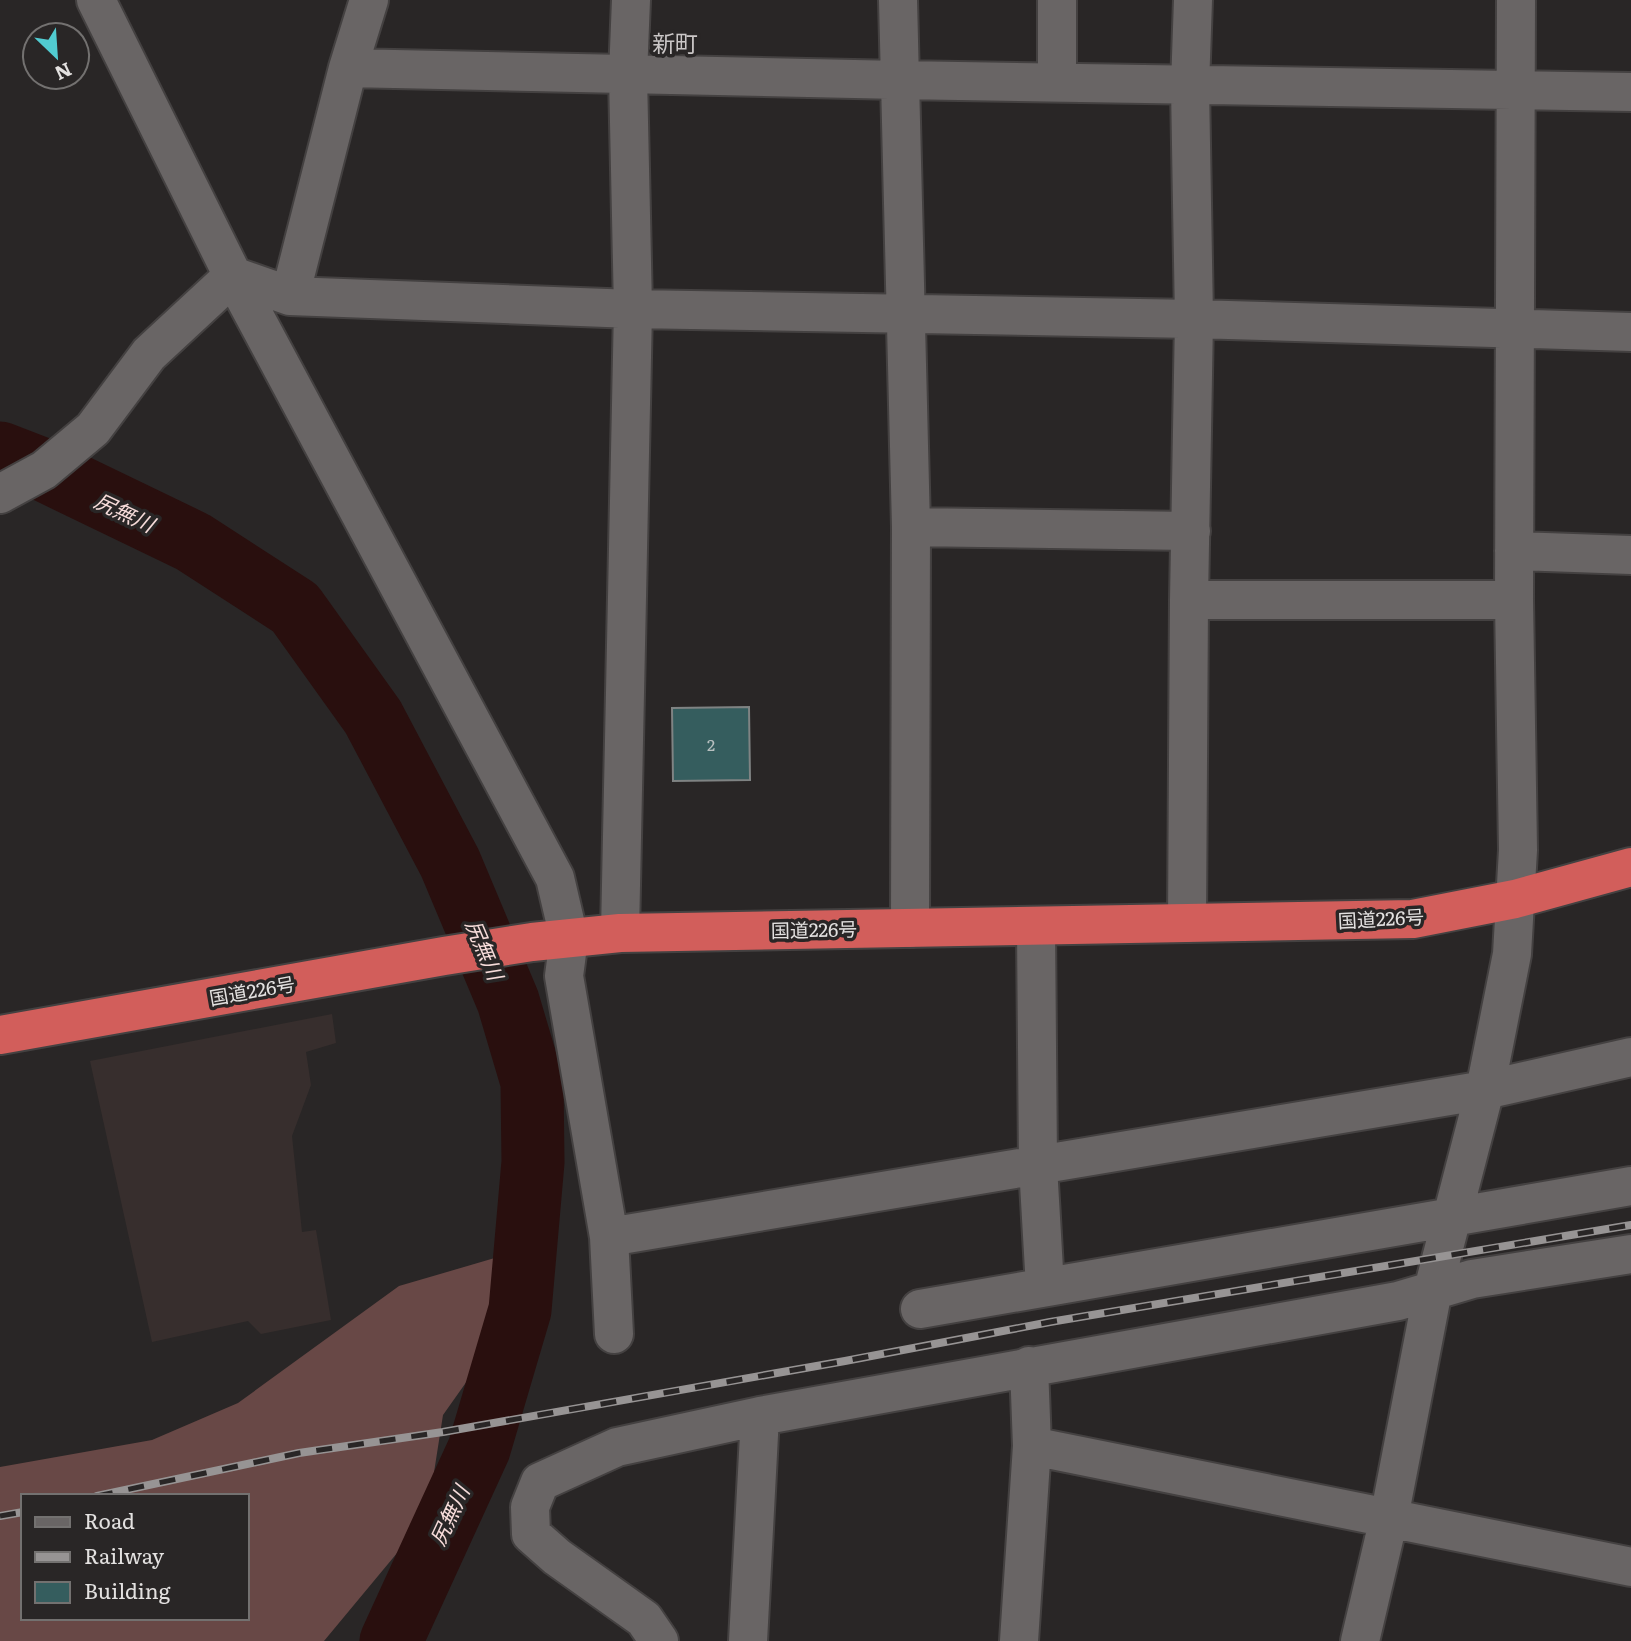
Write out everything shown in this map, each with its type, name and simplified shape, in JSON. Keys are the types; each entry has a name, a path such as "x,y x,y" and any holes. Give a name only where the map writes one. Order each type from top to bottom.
{"highway":[{"name":"国道226号","path":"0,1035 444,956 569,938 620,933 1413,919 1515,899 1631,867"}],"street":[{"path":"96,0 233,276 555,878 569,938 564,976 609,1237 614,1334"},
{"path":"290,296 348,68 369,0"},
{"path":"620,933 633,309 628,75 631,0"},
{"path":"898,0 911,527 910,928"},
{"path":"1057,0 1057,82"},
{"path":"1187,923 1194,319 1190,86 1193,0"},
{"path":"1360,1641 1389,1518 1433,1290 1485,1090 1511,954 1518,850 1514,600 1516,0"},
{"path":"348,68 1190,86 1631,92"},
{"path":"233,276 290,296 633,309 1194,319 1631,332"},
{"path":"0,494 44,470 93,429 149,354 233,276"},
{"path":"911,527 1191,531"},
{"path":"1514,551 1631,555"},
{"path":"1189,600 1514,600"},
{"path":"1036,927 1038,1166 1045,1287"},
{"path":"609,1237 1485,1090 1631,1057"},
{"path":"920,1309 1631,1186"},
{"path":"659,1641 644,1619 557,1557 531,1534 530,1507 540,1482 617,1447 760,1416 1398,1301 1472,1279 1631,1254"},
{"path":"1019,1641 1032,1446 1029,1366"},
{"path":"748,1641 760,1416"},
{"path":"1032,1446 1631,1567"}],"shaded area":[{"path":"332,1014 336,1043 306,1052 311,1085 292,1136 302,1232 316,1230 331,1320 261,1334 248,1321 152,1342 90,1061"},
{"path":"512,1253 501,1333 443,1415 427,1517 324,1641 0,1641 0,1467 152,1440 238,1403 399,1286"}],"building":[{"path":"749,707 750,780 673,781 672,708"}],"waterway":[{"name":"尻無川","path":"0,453 44,470 193,542 295,608 373,717 450,863 508,1001 532,1082 533,1162 520,1310 479,1449 391,1641"}],"railway":[{"path":"106,1494 299,1453 443,1432 1050,1322 1631,1225"},
{"path":"0,1516 21,1512"}],"district":[{"name":"新町","path":"675,42"}]}
